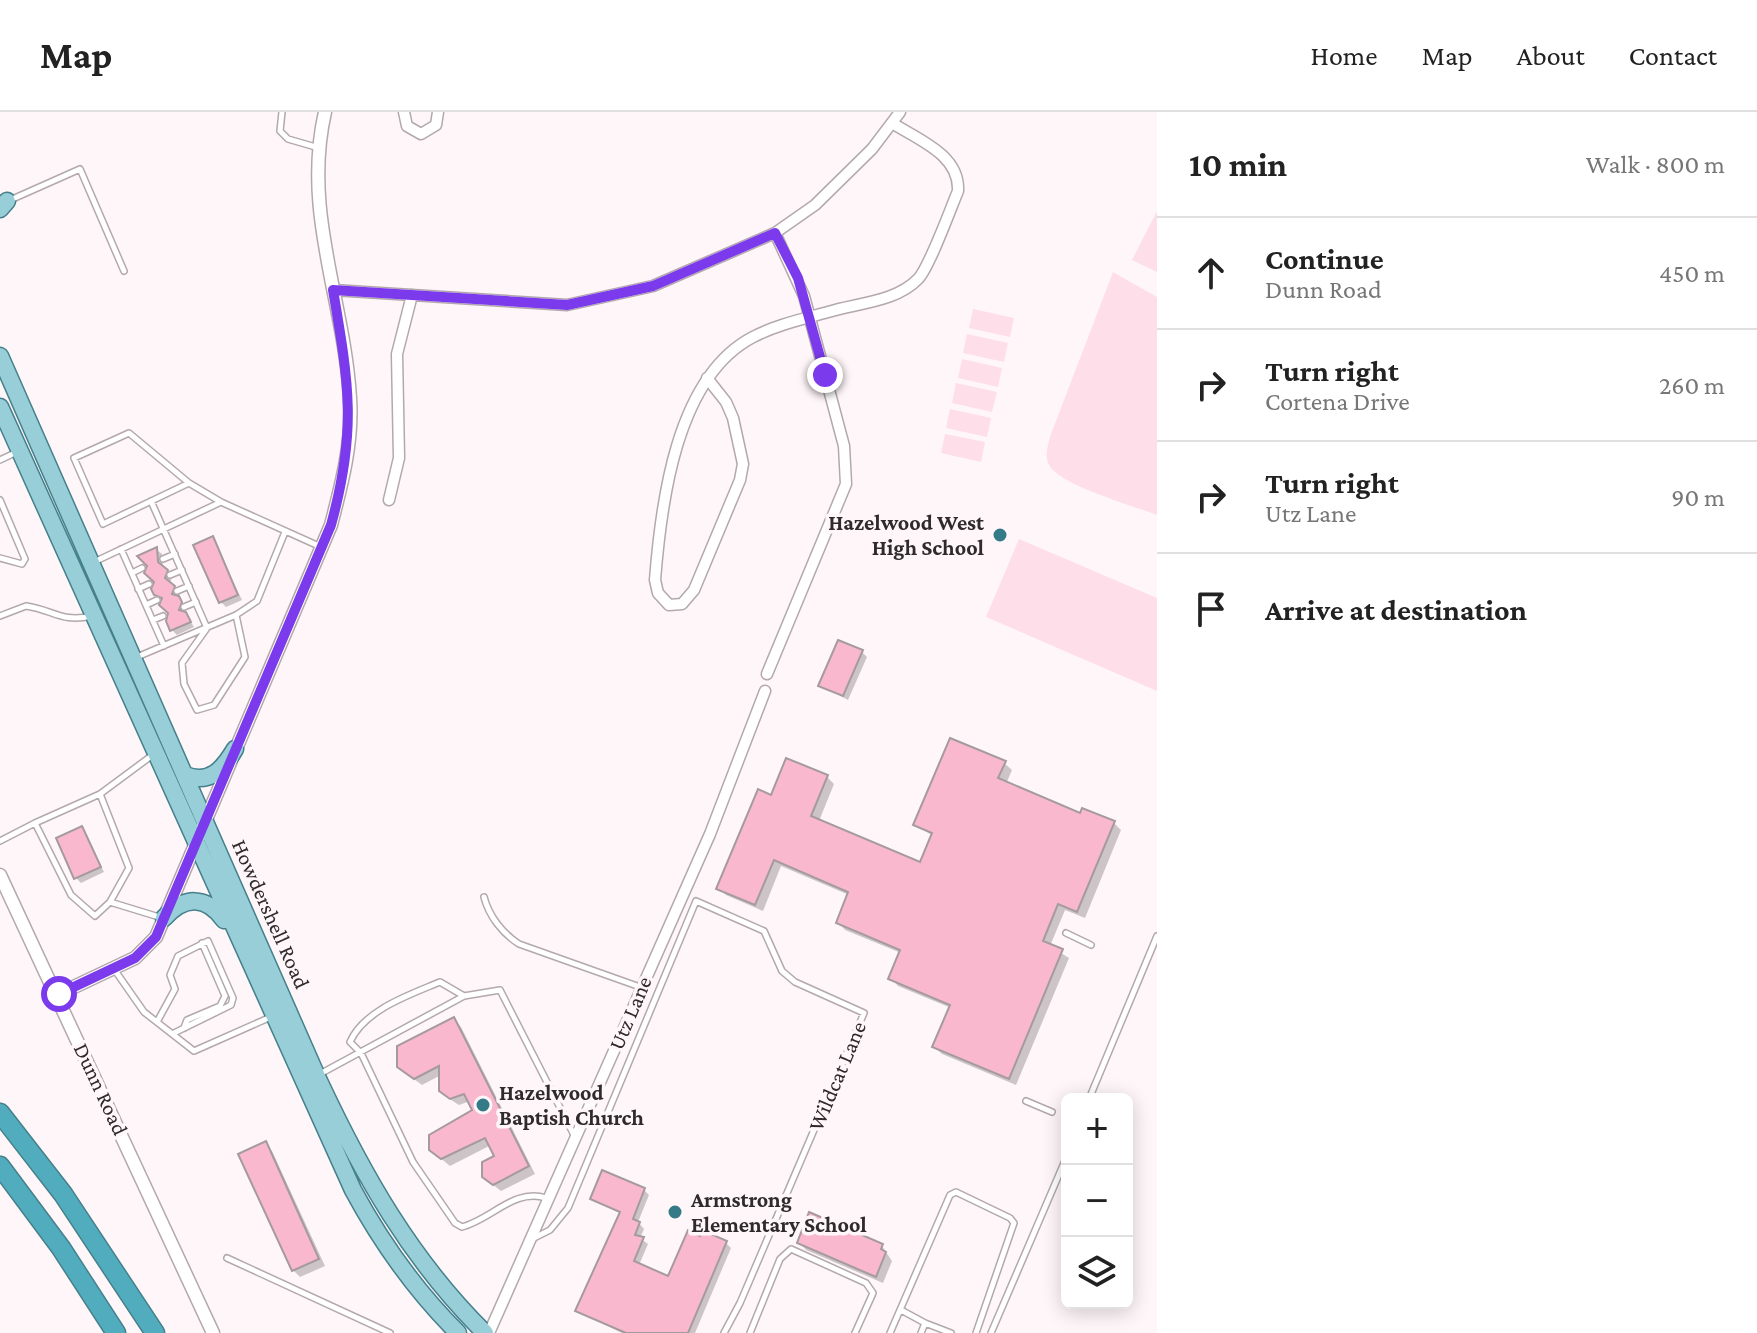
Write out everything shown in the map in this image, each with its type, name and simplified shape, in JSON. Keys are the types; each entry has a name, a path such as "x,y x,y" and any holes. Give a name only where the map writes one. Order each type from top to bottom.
{"highway":[{"path":"0,1113 85,1225 155,1333"},
{"path":"0,1166 61,1248 116,1333"}],"main road":[{"name":"Howdershell Road","path":"0,356 317,1075 371,1188 401,1235 447,1293 487,1333"},
{"name":"Howdershell Road","path":"0,407 235,935 379,1238 417,1289 458,1333"},
{"path":"185,775 211,777 224,767 235,749"},
{"path":"164,918 175,906 198,900 212,906 235,935"}],"street":[{"path":"59,994 114,969 148,948 164,918 322,548 339,496 350,428 348,376 319,221 319,148 325,112"},
{"path":"404,112 407,126 421,134 436,125 438,112"},
{"path":"333,290 567,305 653,286 775,233 815,205 843,179 900,112"},
{"path":"707,378 726,402 733,418 742,451 740,480 694,590 682,604 669,605 658,593 655,580 662,495 707,378 734,349 753,337 908,288 921,277 952,206 959,177 953,164 892,123"},
{"path":"767,674 846,484 844,446 810,317 798,278 775,233"},
{"path":"389,500 399,458 397,354 412,295"},
{"name":"Utz Lane","path":"487,1333 710,834 765,691"},
{"name":"Dunn Road","path":"0,875 59,994 213,1333"}],"lane":[{"path":"282,112 280,131 288,139 319,148"},
{"path":"2,204 80,169 124,271"},
{"path":"189,483 103,524 74,458 129,433 189,483 221,502 322,548"},
{"path":"0,460 20,451"},
{"path":"0,500 25,559 22,564 14,564 0,558"},
{"path":"151,501 207,628"},
{"path":"91,563 221,502"},
{"path":"134,658 236,615 257,601 285,532"},
{"path":"121,549 164,646"},
{"path":"163,559 175,554"},
{"path":"132,573 142,568"},
{"path":"170,575 182,570"},
{"path":"138,589 149,584"},
{"path":"177,591 189,586"},
{"path":"146,605 157,600"},
{"path":"184,607 196,602"},
{"path":"0,616 26,606 74,620 93,616"},
{"path":"207,628 182,663 184,684 197,710 214,705 245,657 236,615"},
{"path":"153,620 163,616"},
{"path":"0,841 100,794 154,753"},
{"path":"35,823 71,895 95,916 110,902 129,868 100,794"},
{"path":"484,897 488,911 509,937 519,944 641,987"},
{"name":"Wildcat Lane","path":"528,1239 550,1230 568,1208 696,901 752,925 771,941 782,971 795,982 864,1013 740,1303 724,1333"},
{"path":"110,902 164,918"},
{"path":"1066,933 1091,945"},
{"path":"1092,1093 1157,936"},
{"path":"157,1022 175,989 170,975 178,956 208,941 233,998 224,1011 172,1034"},
{"path":"114,969 144,1012 194,1051 274,1016"},
{"path":"464,996 440,982 388,1006 357,1027 350,1042 361,1053 413,1162 455,1223 462,1227 472,1224 532,1193 546,1198"},
{"path":"317,1075 464,996 500,990 575,1136"},
{"path":"1026,1101 1052,1112"},
{"path":"991,1333 1063,1165"},
{"path":"890,1333 953,1193 1013,1220 976,1333"},
{"path":"750,1333 780,1259 791,1249 866,1283 873,1293 855,1333"},
{"path":"227,1258 390,1333"},
{"path":"901,1308 925,1323 951,1333"},
{"path":"921,1333 925,1323"}],"shaded area":[{"path":"1157,211 1157,272 1132,260"},
{"path":"1113,272 1157,297 1157,515 1067,480 1049,465 1047,457 1051,434"},
{"path":"973,309 1014,318 1010,337 969,328"},
{"path":"967,334 1008,343 1004,362 963,353"},
{"path":"962,359 1002,368 998,387 958,378"},
{"path":"956,383 997,392 992,412 952,403"},
{"path":"950,409 991,418 987,437 946,428"},
{"path":"945,434 985,442 981,462 941,453"},
{"path":"1019,539 1157,598 1157,691 986,617"}],"building":[{"path":"213,536 238,595 219,603 193,545"},
{"path":"157,547 158,562 168,570 165,578 175,586 172,594 179,596 182,602 179,610 186,612 191,622 170,631 166,621 168,613 159,605 162,598 154,595 151,589 154,582 144,573 147,566 137,556"},
{"path":"838,640 863,650 843,696 818,686"},
{"path":"950,738 1006,761 998,778 1080,813 1082,808 1115,821 1077,912 1058,904 1043,941 1063,949 1009,1079 932,1047 950,1005 888,979 900,950 836,923 848,892 774,860 755,905 716,889 758,789 771,795 786,758 828,775 811,816 920,862 932,833 913,825"},
{"path":"82,826 101,867 74,879 56,838"},
{"name":"Hazelwood Baptish Church","path":"454,1017 529,1166 493,1185 482,1177 482,1162 494,1156 485,1138 441,1159 429,1150 429,1135 472,1110 464,1094 450,1099 439,1091 439,1066 414,1079 397,1067 397,1046"},
{"path":"266,1141 319,1259 292,1271 238,1154"},
{"path":"602,1170 645,1188 633,1219 640,1222 635,1235 644,1237 634,1261 668,1276 688,1230 700,1236 702,1230 727,1241 688,1333 626,1333 575,1311 620,1212 590,1199"},
{"path":"809,1212 883,1244 881,1249 886,1252 876,1277 797,1243"}],"place":[{"name":"Hazelwood West High School","path":"1000,535"},
{"name":"Hazelwood Baptish Church","path":"483,1105"},
{"name":"Armstrong Elementary School","path":"675,1212"}],"route":[{"path":"59,994 135,958 156,937 331,525 347,461 350,428 346,365 333,290 567,305 653,286 775,233 798,278 825,375"}]}
